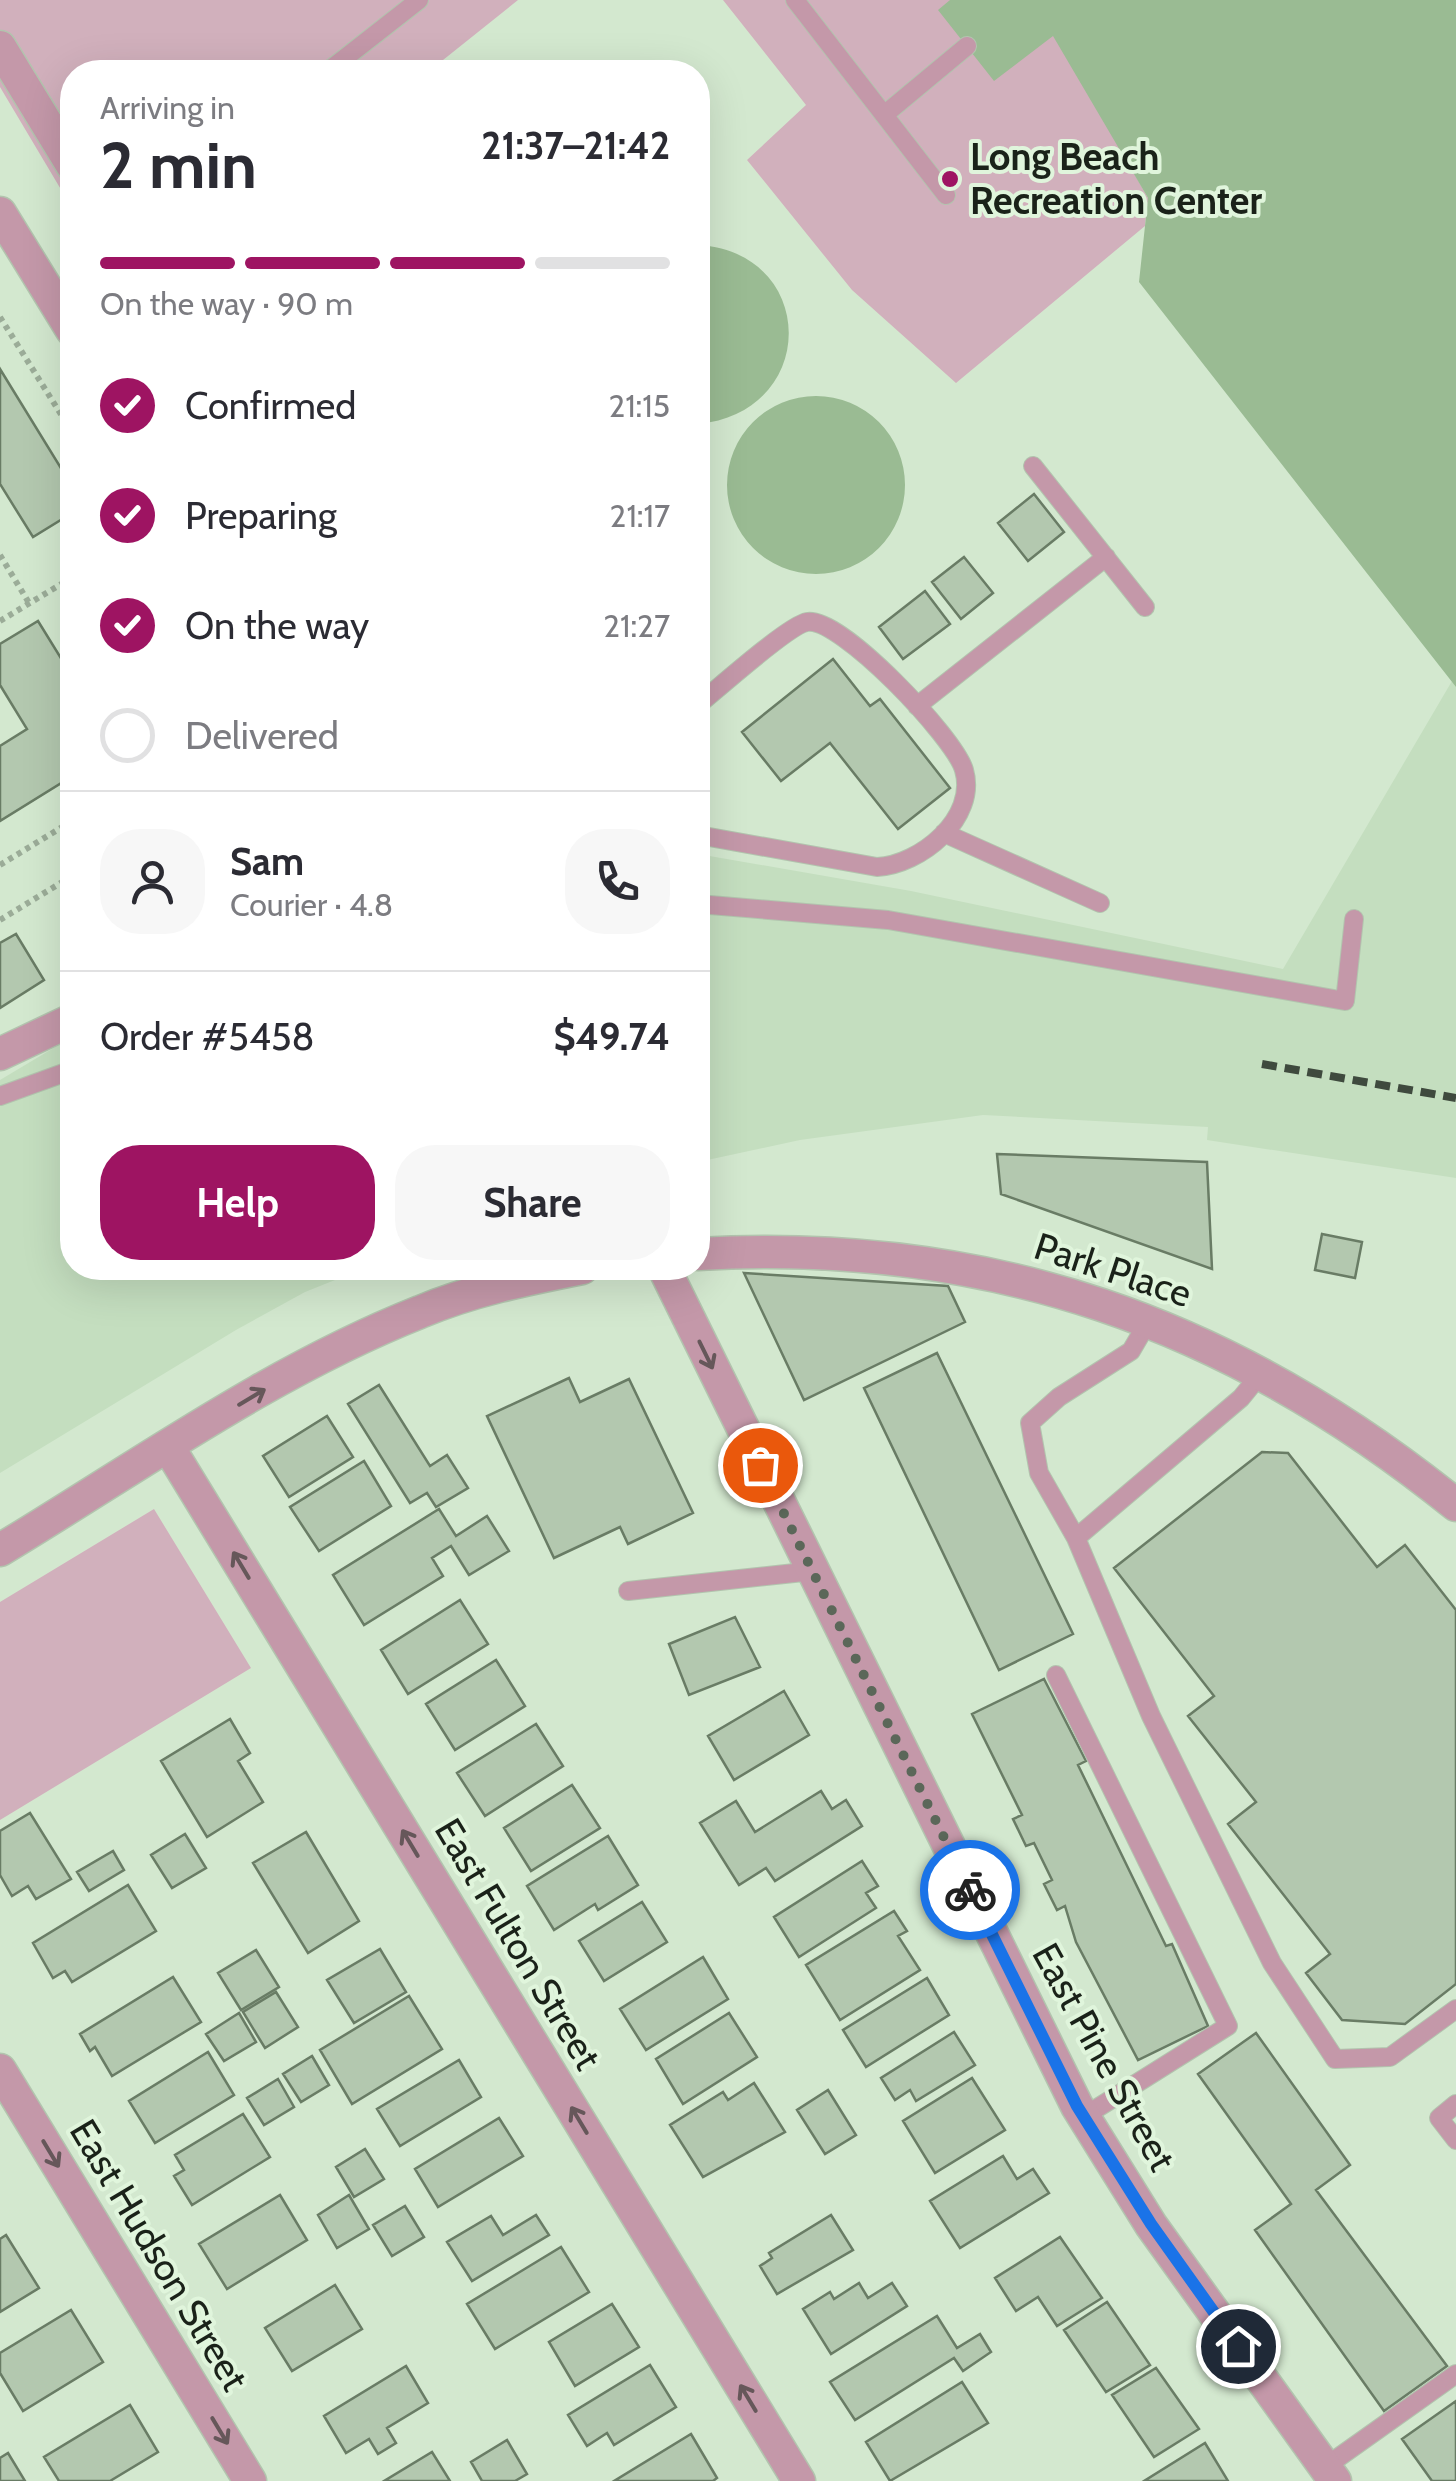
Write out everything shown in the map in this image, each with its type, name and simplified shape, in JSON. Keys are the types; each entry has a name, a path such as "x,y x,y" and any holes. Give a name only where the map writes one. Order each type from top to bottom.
{"street":[{"path":"4,62 60,136"},
{"path":"0,213 60,310"},
{"path":"0,1054 60,1026"},
{"name":"Park Place","path":"710,1253 789,1249 991,1273 1148,1322 1262,1372 1340,1417 1456,1504"},
{"path":"0,1550 276,1382 418,1312 465,1295 530,1280"},
{"name":"East Pine Street","path":"670,1280 1084,2117 1151,2224 1330,2474"},
{"name":"East Fulton Street","path":"168,1448 799,2481"},
{"name":"East Hudson Street","path":"0,2070 250,2481"}],"lane":[{"path":"342,60 419,0"},
{"path":"796,0 946,195"},
{"path":"884,115 967,46"},
{"path":"1033,466 1145,607"},
{"path":"917,706 1106,557"},
{"path":"710,696 800,625 814,622 846,637 917,706 964,769 962,799 944,833 924,853 878,867 710,836"},
{"path":"944,833 1100,903"},
{"path":"710,905 888,920 1345,1001 1354,919"},
{"path":"0,1096 60,1074"},
{"path":"1148,1322 1131,1351 1059,1398 1030,1423 1038,1473 1076,1538 1151,1716 1272,1963 1335,2059 1390,2057 1456,2009"},
{"path":"1076,1538 1241,1398 1262,1372"},
{"path":"628,1592 813,1571"},
{"path":"1056,1675 1228,2026 1084,2117"},
{"path":"1456,2104 1439,2118 1456,2140"},
{"path":"1330,2474 1456,2374"}],"path":[{"path":"0,316 60,413"},
{"path":"0,555 29,603"},
{"path":"0,621 60,585"},
{"path":"0,865 60,828"},
{"path":"0,920 60,883"},
{"path":"0,910 16,910"}],"shaded area":[{"path":"0,0 518,0 443,60 60,60 60,188 0,87"},
{"name":"Long Beach Recreation Center","path":"723,0 1036,0 1148,198 1145,226 956,383 852,290 747,160 806,105"},
{"path":"950,0 1456,0 1456,687 1139,282 1148,198 1053,36 994,81 938,10"},
{"path":"710,248 737,254 766,274 783,302 789,333 783,364 766,392 738,413 710,421"},
{"path":"816,396 850,403 879,422 898,451 905,485 898,519 879,548 850,567 816,574 782,567 753,548 734,519 727,485 734,451 753,422 782,403"},
{"path":"1452,681 1456,687 1456,1178 1207,1140 1208,1127 983,1115 800,1140 710,1159 710,856 911,891 1283,969"},
{"path":"60,1044 60,1280 335,1280 236,1330 0,1473 0,1080"},
{"path":"154,1509 251,1668 0,1820 0,1602"}],"building":[{"path":"0,369 60,466 60,520 33,537 0,484"},
{"path":"1034,494 1064,532 1028,561 998,523"},
{"path":"964,557 993,593 961,619 932,582"},
{"path":"925,591 950,624 903,659 879,627"},
{"path":"38,621 60,657 60,784 0,821 0,746 27,729 0,685 0,644"},
{"path":"833,659 870,706 880,699 950,788 898,829 830,743 781,781 742,732"},
{"path":"16,934 44,980 0,1008 0,943"},
{"path":"997,1154 1207,1162 1212,1269 1001,1194"},
{"path":"1322,1234 1362,1242 1355,1278 1315,1270"},
{"path":"744,1273 948,1286 965,1322 804,1400"},
{"path":"937,1353 1073,1634 999,1670 864,1388"},
{"path":"569,1378 580,1402 629,1379 693,1513 628,1544 620,1527 554,1558 487,1416"},
{"path":"379,1385 430,1466 447,1455 468,1488 436,1507 427,1493 410,1503 348,1404"},
{"path":"327,1416 353,1457 289,1497 263,1456"},
{"path":"1262,1452 1288,1453 1377,1567 1405,1545 1456,1610 1456,1984 1405,2024 1342,2020 1306,1973 1330,1954 1228,1824 1256,1802 1188,1716 1214,1696 1114,1568"},
{"path":"364,1461 391,1506 319,1551 290,1507"},
{"path":"439,1509 456,1536 487,1516 509,1551 469,1575 451,1546 432,1558 443,1576 364,1625 333,1575"},
{"path":"460,1600 488,1644 408,1694 381,1650"},
{"path":"735,1617 760,1667 689,1695 669,1644"},
{"path":"496,1660 525,1706 455,1750 426,1704"},
{"path":"1044,1679 1086,1761 1078,1765 1166,1946 1172,1944 1208,2026 1138,2060 1076,1942 1065,1906 1057,1910 1044,1884 1052,1880 1034,1843 1026,1846 1013,1819 1022,1815 972,1714"},
{"path":"784,1691 809,1735 734,1780 708,1736"},
{"path":"230,1719 250,1753 238,1761 263,1802 207,1837 161,1761"},
{"path":"536,1724 563,1766 485,1816 457,1773"},
{"path":"572,1785 600,1828 531,1871 504,1828"},
{"path":"821,1791 832,1809 846,1800 862,1826 775,1881 766,1868 739,1885 700,1823 736,1801 755,1832"},
{"path":"30,1813 71,1879 36,1899 28,1886 12,1896 0,1875 0,1831"},
{"path":"306,1832 359,1921 308,1953 253,1863"},
{"path":"185,1834 206,1868 172,1888 151,1855"},
{"path":"608,1836 638,1885 598,1910 595,1904 554,1930 527,1886"},
{"path":"113,1851 124,1870 89,1891 77,1872"},
{"path":"862,1861 878,1886 866,1893 876,1908 799,1957 774,1917"},
{"path":"128,1885 156,1931 72,1982 65,1971 53,1978 33,1943"},
{"path":"642,1902 667,1942 604,1981 579,1941"},
{"path":"894,1911 907,1931 898,1936 920,1970 840,2020 806,1965"},
{"path":"380,1949 406,1992 354,2023 327,1980"},
{"path":"256,1950 279,1987 241,2010 218,1973"},
{"path":"703,1957 728,1999 646,2050 620,2009"},
{"path":"173,1977 201,2022 112,2076 95,2047 90,2051 80,2034"},
{"path":"927,1978 949,2015 866,2067 843,2030"},
{"path":"276,1992 298,2027 265,2048 243,2012"},
{"path":"409,1996 442,2049 352,2104 320,2050"},
{"path":"239,2013 256,2042 224,2061 206,2034"},
{"path":"729,2013 757,2057 683,2104 656,2059"},
{"path":"954,2032 975,2065 916,2101 910,2090 895,2100 881,2078"},
{"path":"1256,2033 1350,2165 1316,2190 1447,2366 1384,2411 1255,2230 1291,2204 1198,2074"},
{"path":"208,2052 234,2095 155,2143 129,2101"},
{"path":"312,2056 329,2085 301,2102 283,2074"},
{"path":"459,2060 481,2097 400,2146 377,2109"},
{"path":"972,2078 1005,2130 935,2173 903,2121"},
{"path":"278,2079 294,2107 264,2125 247,2098"},
{"path":"754,2083 785,2132 703,2177 670,2125 723,2092 728,2100"},
{"path":"828,2090 856,2135 825,2154 797,2110"},
{"path":"243,2114 270,2157 192,2205 174,2176 184,2170 175,2155"},
{"path":"499,2118 523,2156 438,2207 415,2169"},
{"path":"365,2149 384,2179 354,2197 336,2167"},
{"path":"1003,2156 1017,2179 1033,2169 1049,2193 960,2248 930,2201"},
{"path":"280,2195 307,2240 227,2289 199,2244"},
{"path":"349,2195 369,2229 337,2248 318,2215"},
{"path":"405,2206 424,2237 392,2256 373,2225"},
{"path":"536,2215 549,2235 472,2281 447,2242 491,2216 503,2235"},
{"path":"831,2215 853,2250 777,2294 760,2266 772,2258 769,2253"},
{"path":"6,2235 39,2288 0,2312 0,2239"},
{"path":"1060,2237 1102,2298 1057,2326 1038,2297 1016,2311 995,2278"},
{"path":"561,2247 589,2292 495,2349 467,2304"},
{"path":"859,2283 868,2298 892,2283 907,2306 831,2354 803,2309 830,2292 834,2299"},
{"path":"335,2285 362,2329 292,2371 265,2328"},
{"path":"1107,2302 1150,2365 1106,2392 1064,2330"},
{"path":"612,2304 639,2347 575,2386 549,2342"},
{"path":"71,2310 103,2362 23,2411 0,2373 0,2353"},
{"path":"937,2316 957,2348 980,2334 991,2352 963,2371 954,2358 855,2420 830,2382"},
{"path":"650,2365 676,2407 614,2445 607,2433 587,2446 568,2415"},
{"path":"406,2366 428,2403 387,2428 396,2443 378,2454 369,2439 346,2453 324,2416"},
{"path":"1156,2368 1199,2429 1154,2457 1112,2395"},
{"path":"962,2382 988,2423 890,2481 866,2442"},
{"path":"1456,2401 1456,2481 1432,2481 1402,2439"},
{"path":"130,2405 158,2452 110,2481 59,2481 44,2457"},
{"path":"691,2434 717,2478 713,2481 614,2481"},
{"path":"507,2440 527,2474 515,2481 482,2481 471,2462"},
{"path":"1205,2443 1228,2481 1144,2481"},
{"path":"432,2452 450,2481 384,2481"},
{"path":"8,2453 25,2481 0,2481 0,2458"}],"railway":[{"path":"1262,1064 1456,1098"}],"way so far":[{"path":"760,1465 970,1890"}],"place":[{"name":"Long Beach Recreation Center","path":"950,179"}],"route":[{"path":"970,1890 1077,2106 1151,2224 1238,2346"}]}
